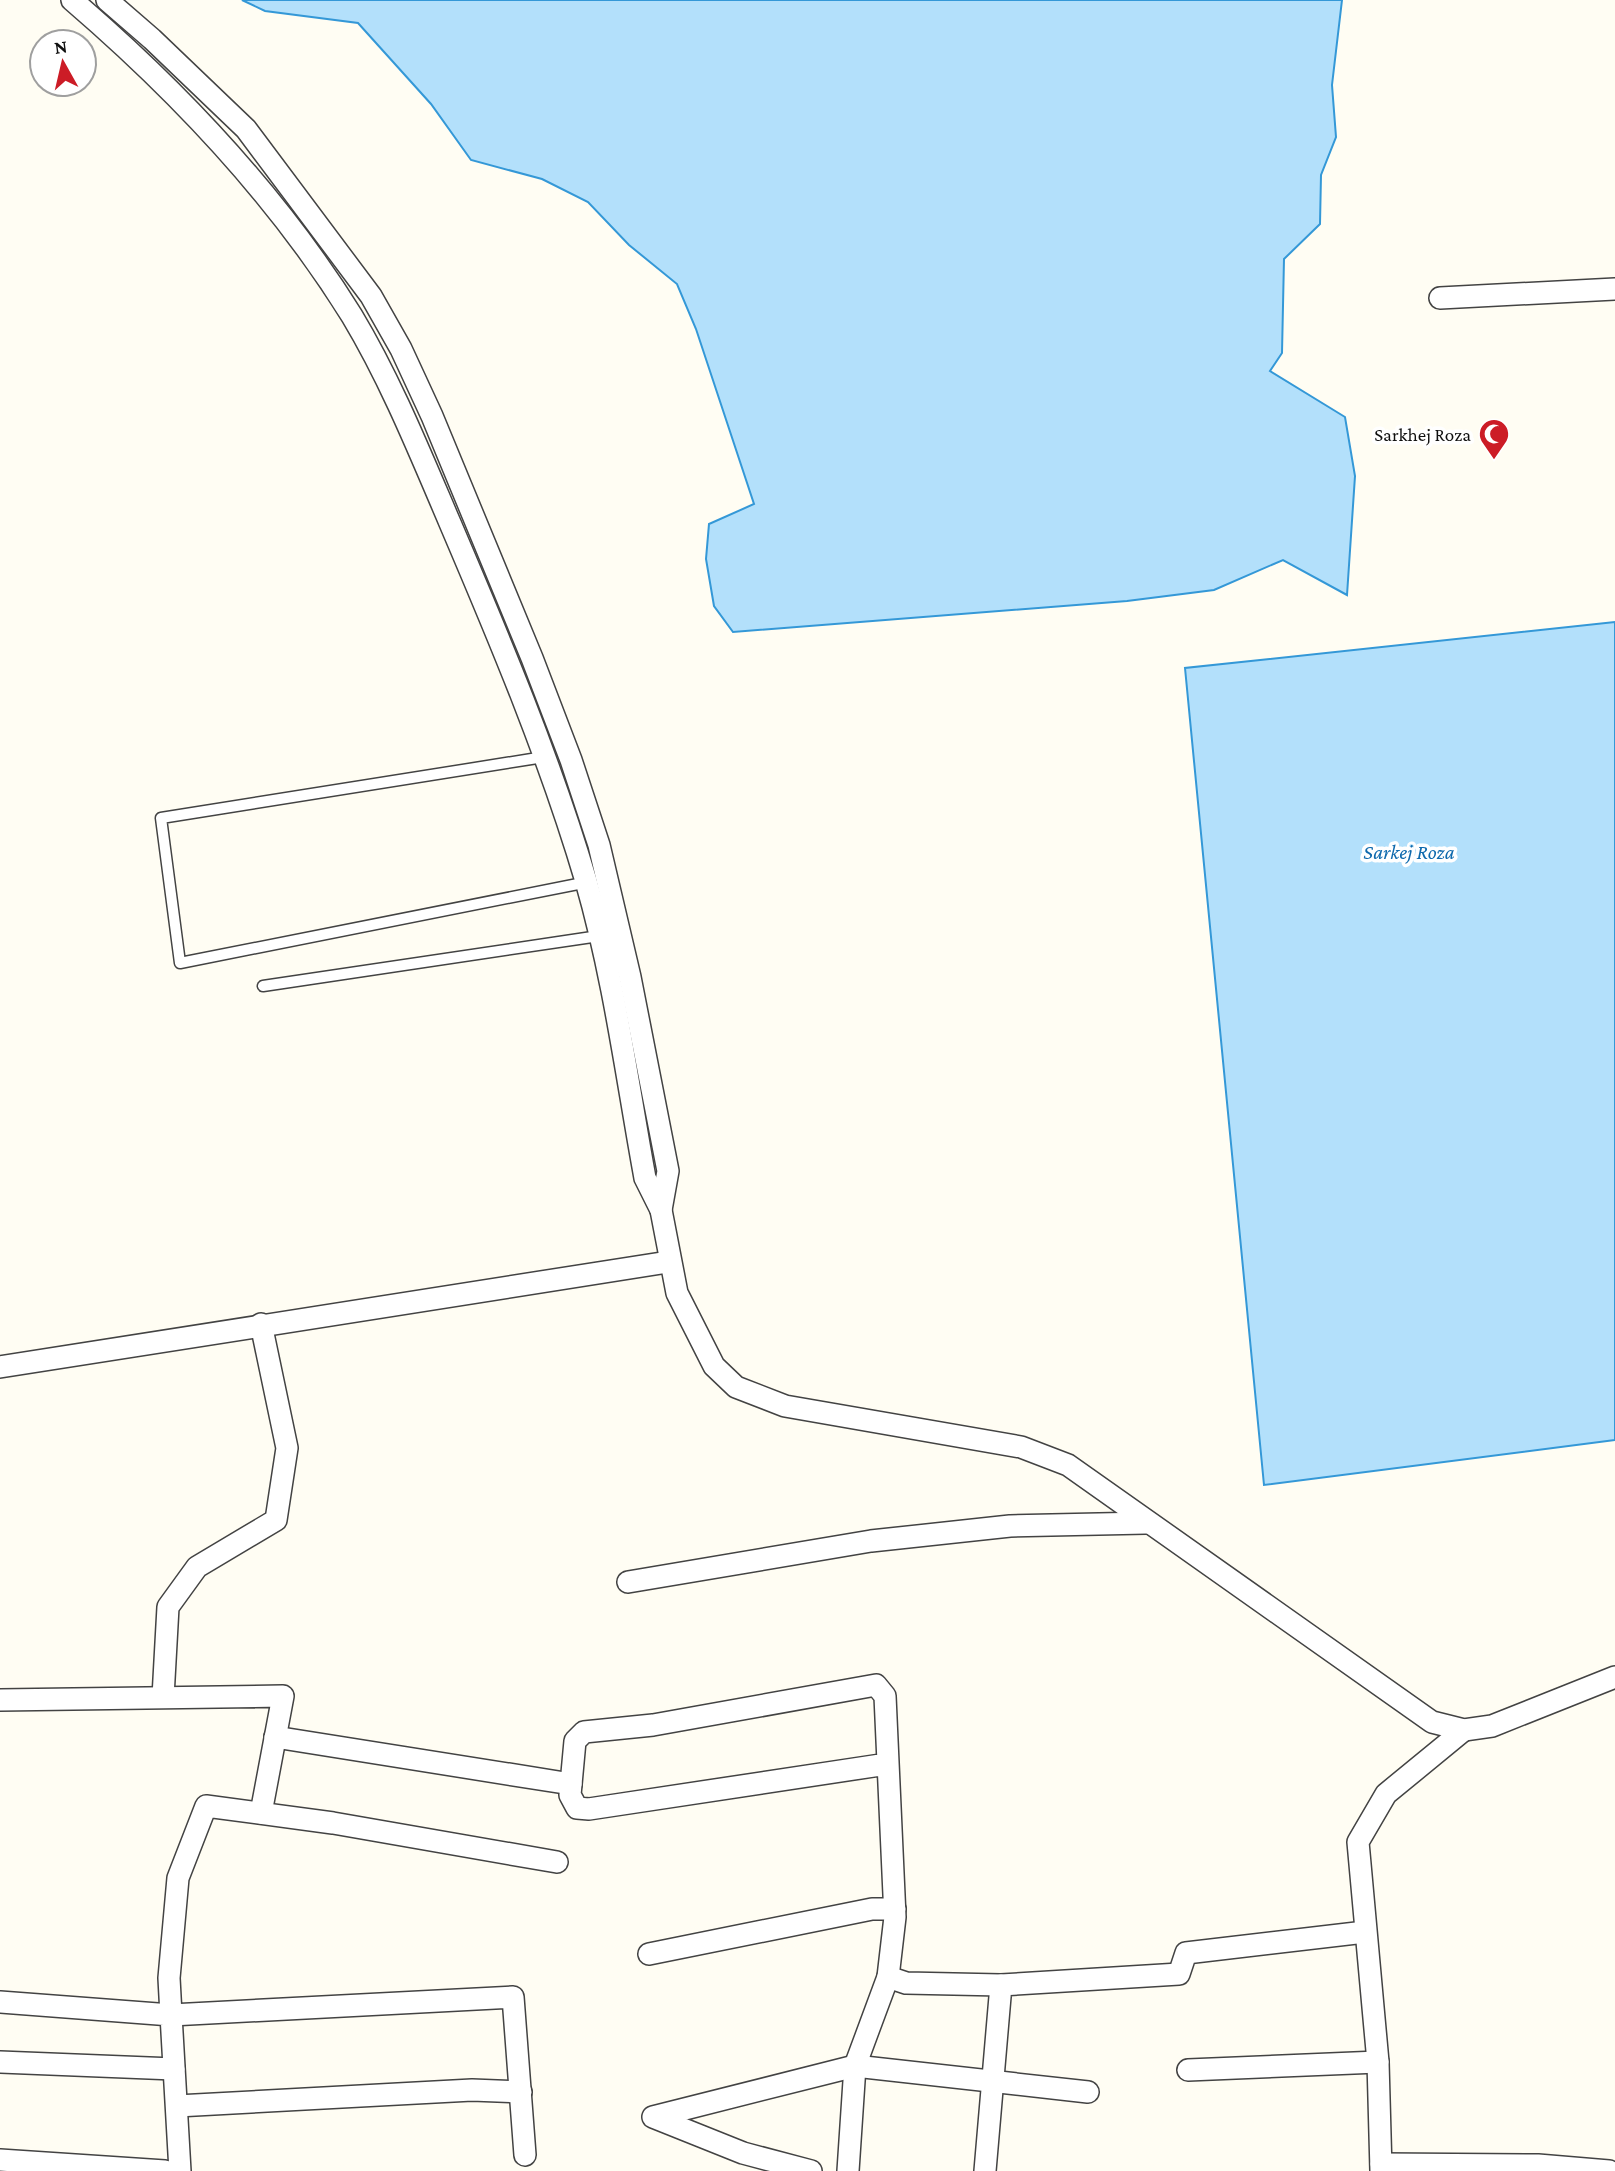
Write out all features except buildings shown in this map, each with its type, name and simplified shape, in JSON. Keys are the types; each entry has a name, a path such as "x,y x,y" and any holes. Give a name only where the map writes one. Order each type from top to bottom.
{"street":[{"path":"107,0 246,128 338,249 390,329 426,405 527,645 572,760 608,878 668,1171 661,1210 668,1262 677,1293 694,1332 714,1366 736,1387 766,1400 822,1415 1021,1447 1068,1465 1146,1523 1433,1722 1464,1730 1507,1722 1615,1677"},
{"path":"79,2 214,132 316,265 364,340 402,414 503,652 544,757 586,883 599,936 645,1178 661,1210"},
{"path":"316,265 338,249"},
{"path":"1440,298 1615,289"},
{"path":"364,340 390,329"},
{"path":"402,414 426,405"},
{"path":"503,652 527,645"},
{"path":"624,1064 646,1060"},
{"path":"0,1367 668,1262"},
{"path":"163,1697 168,1607 197,1567 276,1520 287,1448 261,1324"},
{"path":"628,1582 871,1541 1010,1526 1146,1523"},
{"path":"848,2171 855,2066 888,1977 895,1909 885,1696 876,1685 653,1725 584,1732 575,1741 570,1795 577,1808 589,1809 887,1764"},
{"path":"0,1700 283,1696 261,1813"},
{"path":"1464,1730 1386,1794 1358,1843 1378,2062 1381,2167 1538,2165 1609,2171"},
{"path":"275,1737 571,1784"},
{"path":"180,2171 169,1978 178,1878 206,1805 557,1862"},
{"path":"649,1954 872,1909 895,1909"},
{"path":"888,1977 906,1983 1001,1984 1179,1974 1186,1953 1365,1932"},
{"path":"985,2171 1001,1984"},
{"path":"0,2003 171,2015 513,1997 525,2155"},
{"path":"0,2062 174,2069"},
{"path":"1188,2070 1378,2062"},
{"path":"811,2171 743,2153 653,2117 855,2066 1088,2092"},
{"path":"177,2106 472,2090 522,2092"},
{"path":"0,2160 165,2171"}],"lane":[{"path":"544,757 161,818 180,963 608,878"},
{"path":"263,986 599,936"}],"water":[{"path":"242,0 1342,0 1332,85 1336,137 1321,175 1320,224 1284,259 1282,353 1270,371 1345,417 1355,476 1347,595 1283,560 1214,590 1127,601 733,632 714,606 706,559 709,524 754,504 696,329 677,284 629,245 588,202 542,179 471,160 431,104 358,23 265,11"},
{"name":"Sarkej Roza","path":"1615,622 1615,1440 1264,1485 1185,668"}],"place":[{"name":"Sarkhej Roza","path":"1494,461"}]}
